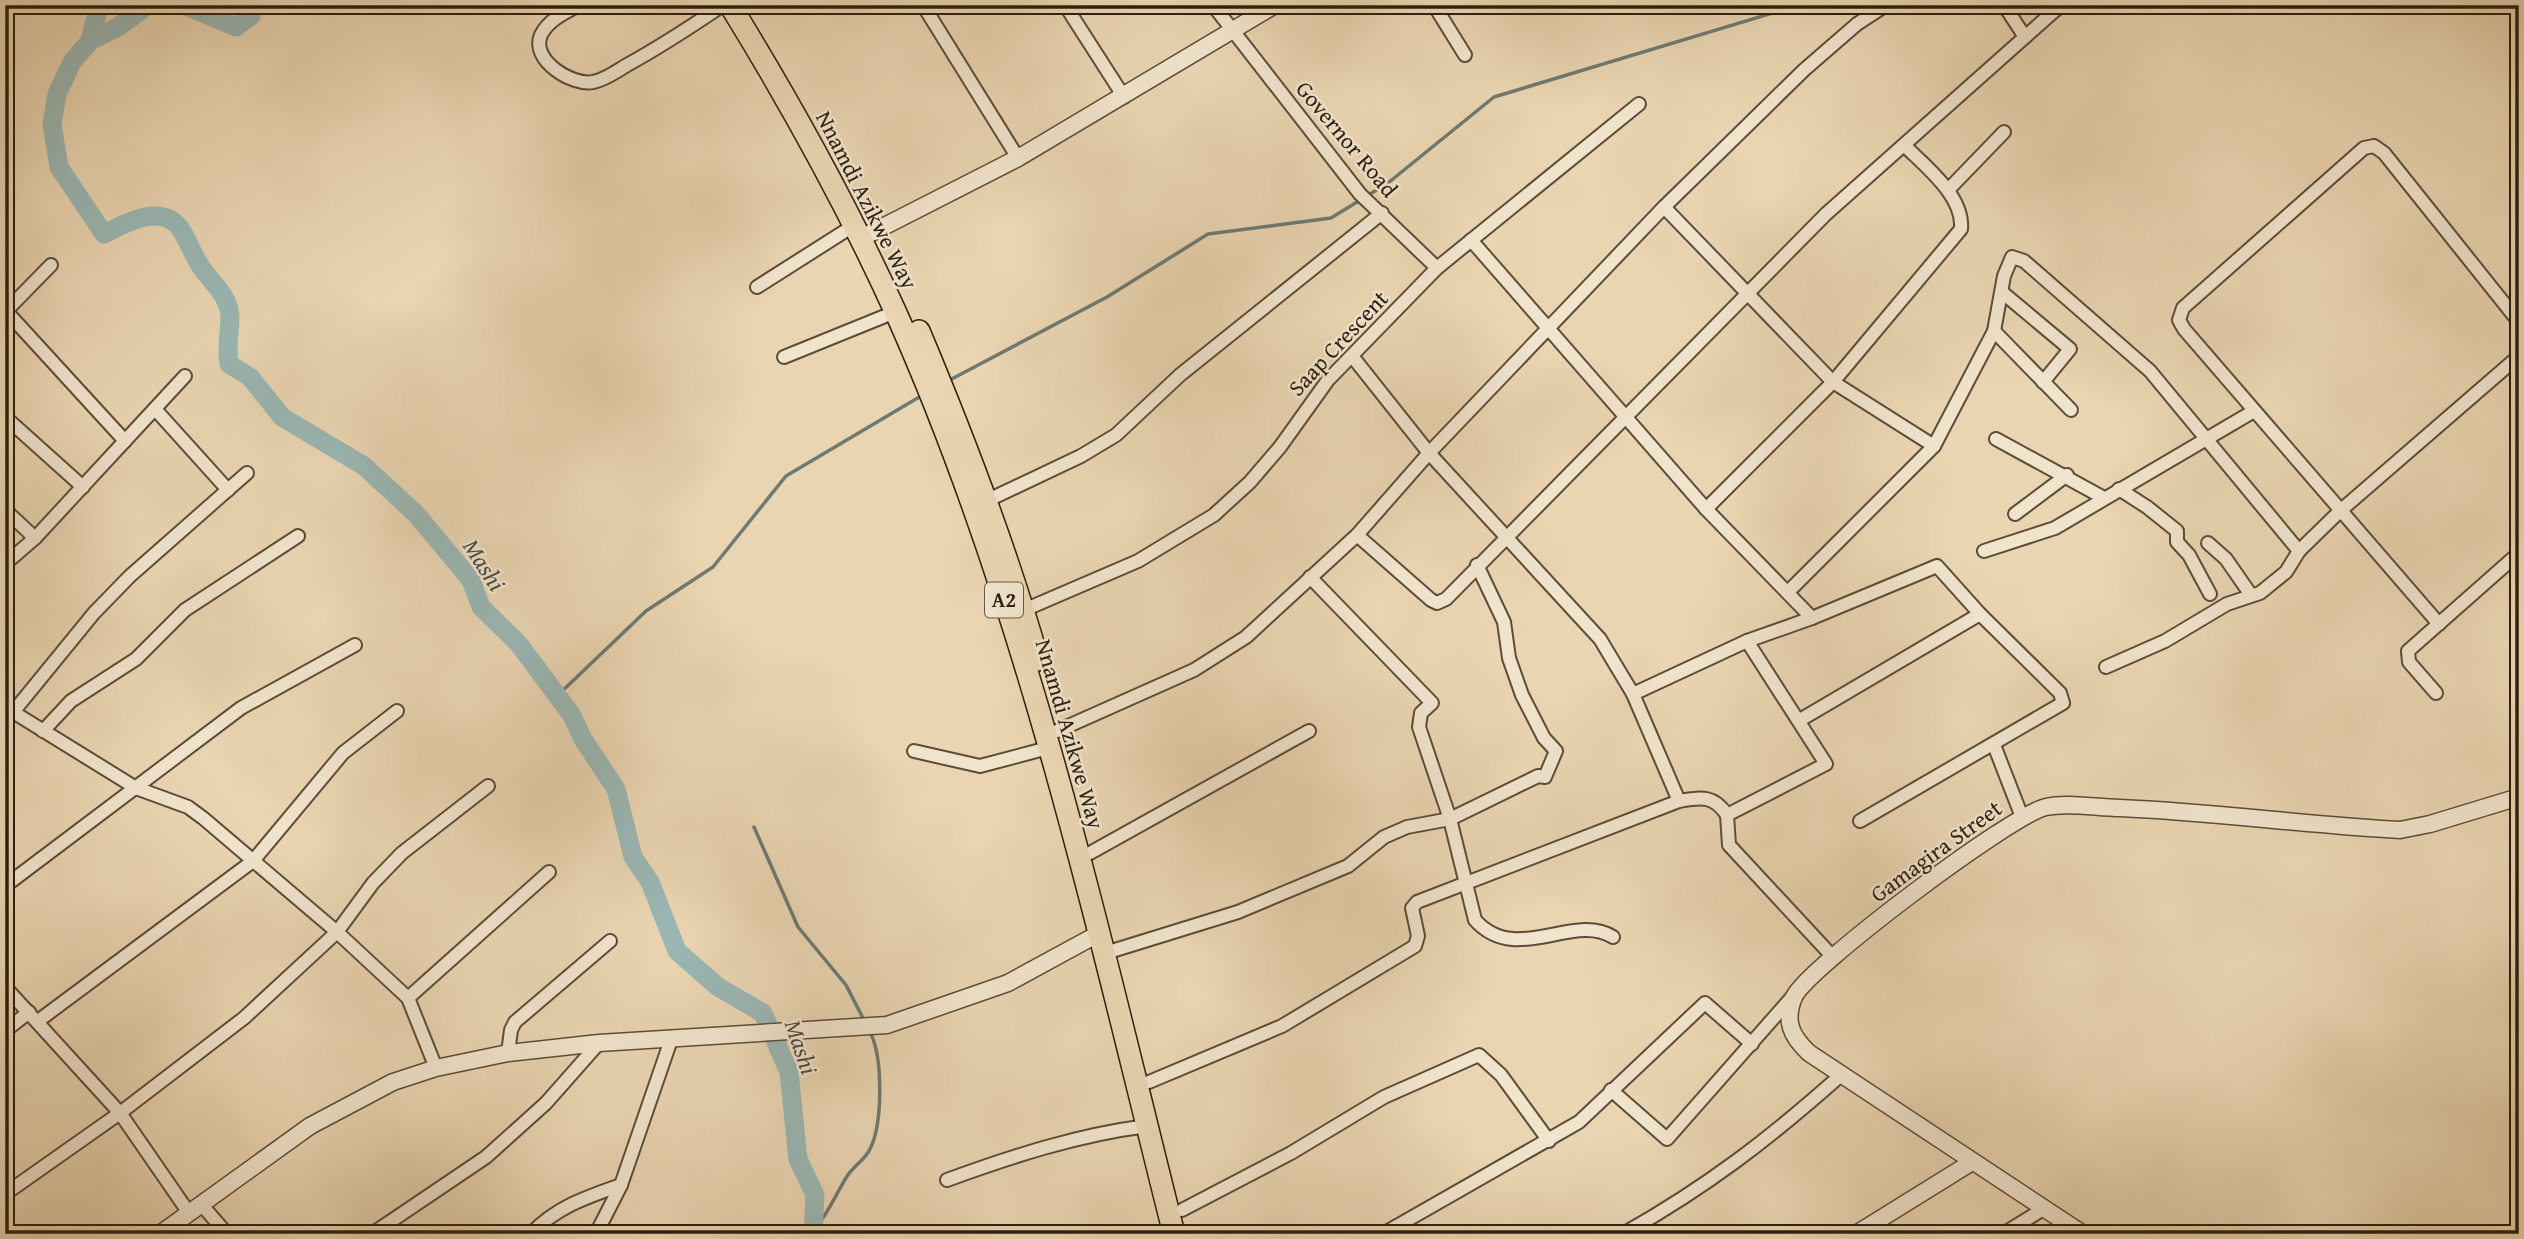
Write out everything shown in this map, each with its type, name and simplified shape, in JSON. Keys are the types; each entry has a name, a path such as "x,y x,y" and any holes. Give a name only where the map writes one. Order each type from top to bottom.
{"highway":[{"name":"Nnamdi Azikwe Way","path":"730,5 861,233 940,381 986,501 1024,610 1098,934 1174,1234"},
{"name":"Nnamdi Azikwe Way","path":"747,5 820,133 895,312 977,521 1090,853 1188,1234"}],"street":[{"path":"579,5 556,18 543,31 539,45 558,71 583,82 600,80 668,43 723,5"},
{"path":"923,5 1018,158"},
{"path":"1065,5 1124,97"},
{"name":"Governor Road","path":"1213,5 1231,32 1360,194 1437,268"},
{"path":"757,287 861,233 1018,158 1275,5"},
{"path":"1434,5 1465,55"},
{"path":"914,751 980,766 1053,740 1194,670 1246,637 1357,535 1429,453 1664,207 1804,70 1857,24 1886,5"},
{"path":"2004,5 2025,37"},
{"path":"1357,535 1437,603 1446,599 1826,214 2061,5"},
{"name":"Saap Crescent","path":"1024,610 1138,561 1214,515 1250,482 1280,447 1304,409 1437,268 1639,104"},
{"path":"1948,190 2004,132"},
{"path":"1706,509 1833,382 1961,229 1962,217 1948,190 1905,145"},
{"path":"2439,624 2254,411 2179,320 2183,308 2364,148 2374,146 2384,153 2519,322"},
{"path":"1664,207 1746,295 1833,382 1934,446"},
{"path":"986,501 1081,456 1116,435 1180,375 1382,213"},
{"path":"1471,240 1706,509 1812,618"},
{"path":"1788,592 1934,446 1994,331 2004,276 2012,257 2062,293 2150,371 2299,551"},
{"path":"51,265 6,312 125,441"},
{"path":"2003,293 2070,349 2043,382"},
{"path":"785,357 895,312"},
{"path":"1994,331 2071,410"},
{"path":"1352,356 1429,453 1600,639 1633,694 1679,801"},
{"path":"2106,667 2165,641 2227,604 2260,593 2286,572 2299,551 2340,511 2519,356"},
{"path":"5,564 35,538 185,376"},
{"path":"155,409 228,490"},
{"path":"1984,551 2054,528 2254,411"},
{"path":"5,417 83,487"},
{"path":"1996,439 2067,475 2104,498"},
{"path":"247,473 130,576 94,613 8,715 43,732 136,788 188,807 337,932 408,998 436,1068"},
{"path":"2015,514 2067,475"},
{"path":"2119,489 2177,531 2177,542 2189,555 2210,594"},
{"path":"5,510 35,538"},
{"path":"43,732 71,701 136,659 186,610 299,536"},
{"path":"2208,543 2226,558 2251,595"},
{"path":"2436,693 2406,656 2411,647 2519,553"},
{"path":"1115,950 1238,912 1348,866 1384,836 1407,827 1450,818 1538,776 1545,777 1556,751 1544,738 1522,695 1509,658 1504,622 1477,565"},
{"path":"1633,694 1747,640 1812,618 1937,566 2063,698 2060,707 1860,821"},
{"path":"1310,577 1432,703 1421,713 1419,727 1450,818 1475,920 1486,932 1504,939 1562,935 1585,928 1613,937"},
{"path":"1800,720 1980,614"},
{"path":"1727,815 1826,764 1747,640"},
{"path":"5,886 241,708 355,645"},
{"path":"5,1031 33,1017 253,861 343,753 397,711"},
{"path":"1090,853 1310,731"},
{"path":"1994,745 2022,817"},
{"path":"5,1194 120,1113 244,1018 337,932 373,883 402,853 488,786"},
{"name":"Gamagira Street","path":"1798,990 1832,956 1986,839 2022,817 2046,807 2146,809 2400,830 2430,824 2519,796"},
{"path":"1149,1082 1282,1026 1415,946 1418,936 1413,904 1679,801 1707,798 1718,802 1727,815 1729,845 1832,956"},
{"path":"408,998 549,873"},
{"path":"160,1234 310,1126 393,1082 436,1068 508,1053 599,1043 672,1037 763,1035 887,1025 1008,983 1098,934"},
{"path":"508,1053 511,1030 515,1023 610,941"},
{"path":"5,986 120,1113 195,1208 227,1234"},
{"path":"1611,1090 1667,1139 1798,990"},
{"path":"1798,990 1790,1011 1791,1034 1809,1053 2083,1234"},
{"path":"1383,1234 1579,1122 1705,1003 1752,1045"},
{"path":"596,1234 621,1185 672,1037"},
{"path":"372,1234 486,1157 546,1103 599,1043"},
{"path":"1182,1210 1291,1153 1384,1097 1479,1055 1501,1075 1549,1141"},
{"path":"1623,1234 1686,1199 1767,1141 1842,1075"},
{"path":"947,1180 1039,1147 1092,1133 1147,1126"},
{"path":"1856,1234 1972,1162"},
{"path":"531,1234 547,1218 570,1204 621,1185"},
{"path":"2003,1234 2046,1208"}],"waterway":[{"path":"90,41 99,5"},
{"name":"Mashi","path":"148,5 118,27 90,41 72,62 57,94 52,124 59,167 104,234 132,221 152,216 171,220 179,227 200,265 227,303 230,316 229,364 250,377 282,417 364,466 416,514 471,580 481,607 518,643 571,714 583,739 616,789 633,857 650,882 677,951 718,987 763,1013 789,1072 798,1159 815,1195 813,1234"},
{"path":"184,5 236,27 251,16 254,5"},
{"path":"946,382 1107,297 1208,234 1331,218 1388,183 1494,97 1799,5"},
{"path":"557,696 646,611 713,567 786,476 921,396"},
{"path":"754,827 798,927 846,985 865,1022"},
{"path":"815,1229 849,1174 868,1153 874,1138 880,1090 877,1057 870,1032"}]}
